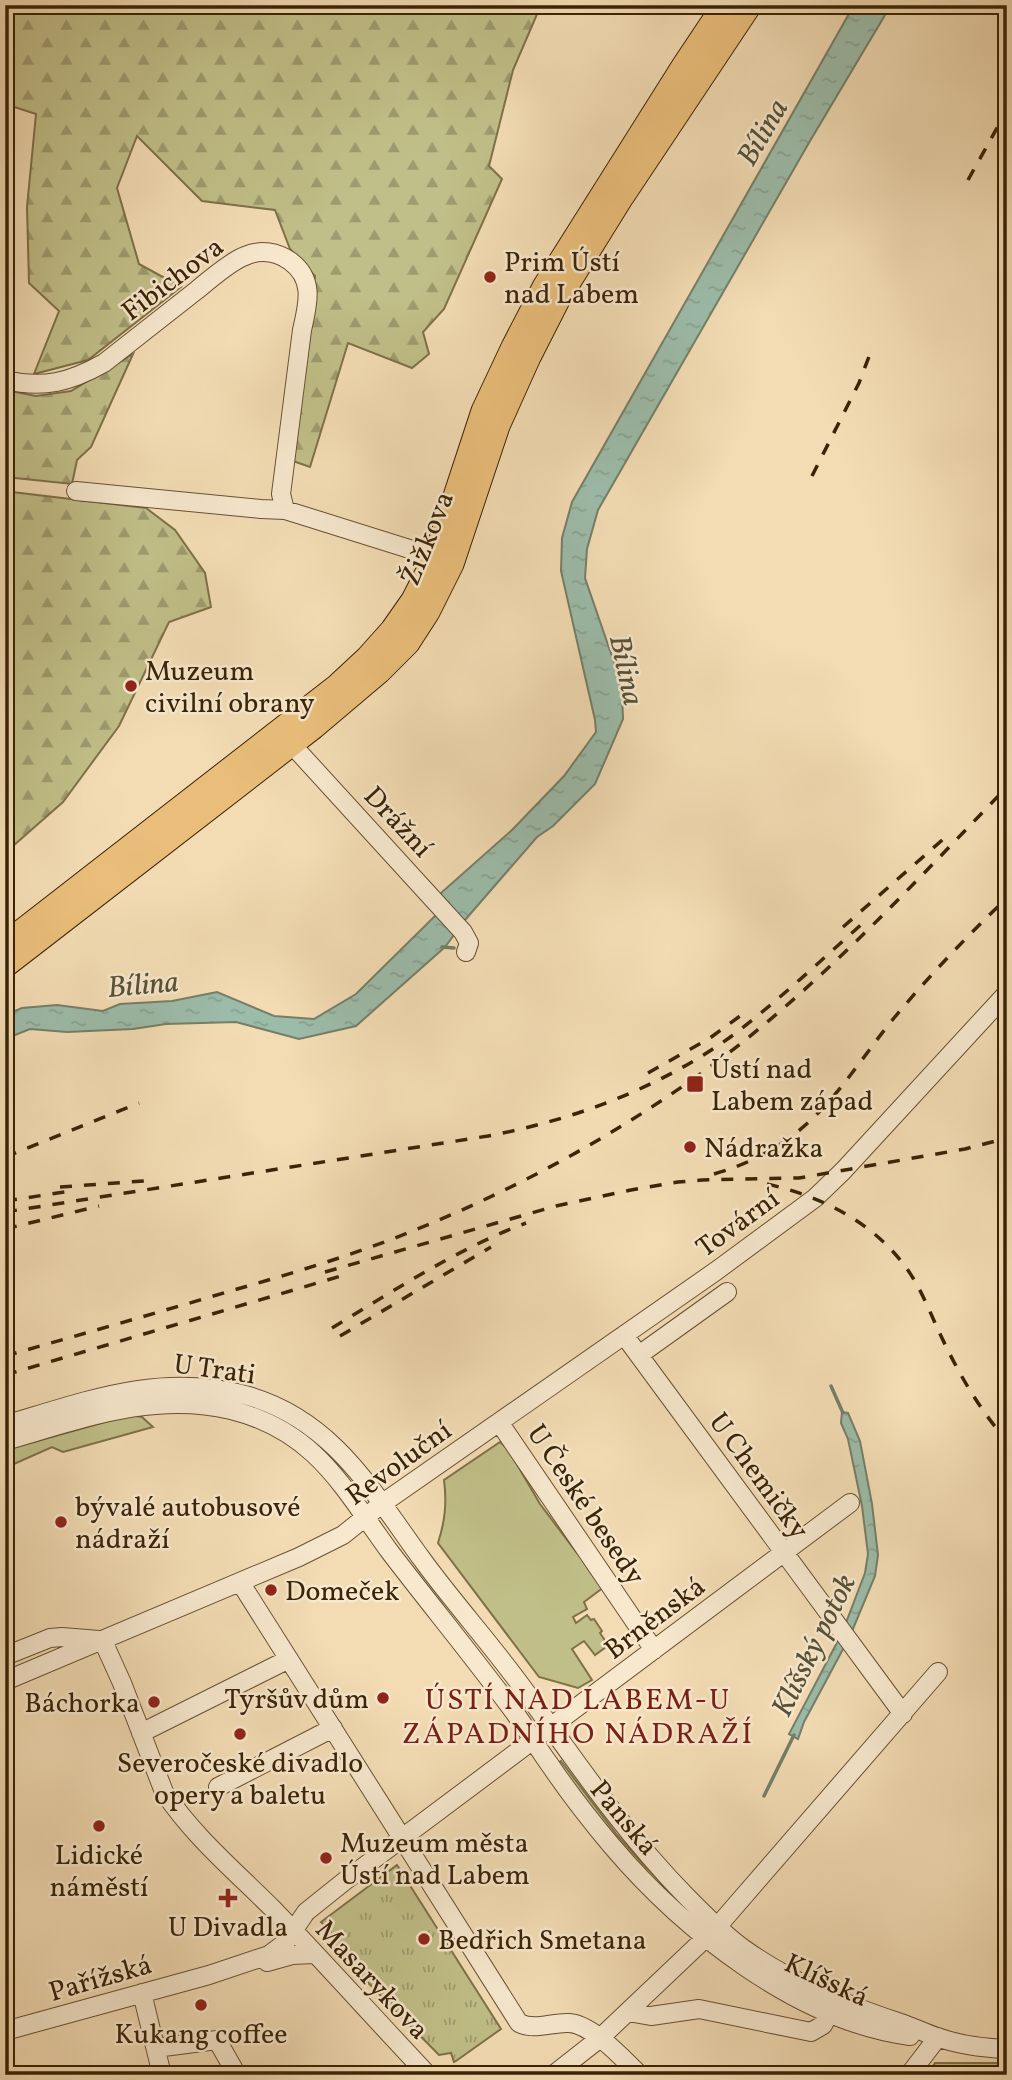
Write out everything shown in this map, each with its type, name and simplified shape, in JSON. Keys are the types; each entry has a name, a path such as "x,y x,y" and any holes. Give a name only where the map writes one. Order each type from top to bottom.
{"main road":[{"name":"Žižkova","path":"5,944 285,737 379,673 408,643 428,612 452,564 498,426 558,300 622,197 750,5"},
{"name":"Žižkova","path":"5,966 59,927 285,737 368,658 392,630 435,557 483,411 531,311 587,217 724,6"}],"street":[{"name":"Fibichova","path":"5,380 26,385 48,385 85,373 104,363 211,279 245,256 262,252 279,253 299,268 307,286 307,306 281,494 285,510"},
{"path":"76,491 285,510 435,557"},
{"name":"Drážní","path":"285,737 463,932 469,943 466,952"},
{"name":"Tovární","path":"700,1282 815,1198 1007,993"},
{"name":"Revoluční","path":"5,1681 240,1582 343,1535 383,1503 700,1282"},
{"path":"639,1354 727,1292"},
{"name":"U Chemičky","path":"624,1335 903,1714"},
{"name":"U Trati","path":"5,1424 146,1387 180,1385 224,1390 285,1410 308,1424 342,1453 383,1503"},
{"name":"U Trati","path":"5,1441 132,1407 168,1403 225,1409 266,1423 297,1441 328,1467 366,1516"},
{"name":"U České besedy","path":"499,1422 654,1650"},
{"name":"Panská","path":"383,1503 612,1812 712,1932"},
{"name":"Brněnská","path":"292,1931 306,1912 850,1503"},
{"name":"Panská","path":"366,1516 610,1844 647,1884 712,1932"},
{"path":"240,1582 519,2023 530,2026 562,2023 584,2026 640,2075"},
{"name":"Revoluční","path":"5,1656 50,1638 103,1640"},
{"name":"Masarykova","path":"103,1640 164,1793 174,1807 428,2075"},
{"path":"141,1733 289,1659"},
{"path":"553,2075 599,2039 712,1932 938,1672"},
{"path":"218,1787 333,1728"},
{"name":"Pařížská","path":"209,1975 269,1955 285,1943 292,1931"},
{"name":"Klíšská","path":"712,1932 751,1971 830,2012 896,2034 938,2037"},
{"name":"Klíšská","path":"712,1932 799,1982 845,2004 938,2037 981,2047 1007,2049"},
{"name":"Pařížská","path":"5,2031 209,1975 292,1955 315,1954"},
{"path":"142,1993 162,2075"},
{"path":"628,2012 651,2016 699,2009 811,2032 823,2025 830,2012"},
{"path":"909,2075 938,2037"},
{"path":"156,2048 217,2040 237,2075"}],"green space":[{"path":"5,5 541,5 513,70 489,166 502,179 444,309 423,332 429,354 412,368 348,343 310,467 293,461 315,276 290,249 275,210 202,201 137,136 117,188 139,264 181,287 88,360 34,374 59,311 29,283 27,207 36,114 5,104"},
{"path":"133,354 91,447 77,460 72,484 15,478 5,473 5,390 36,396 71,391"},
{"path":"5,489 146,508 175,530 205,573 211,607 169,622 119,726 63,802 5,853"},
{"path":"130,1415 142,1417 153,1427 63,1452 52,1447 5,1468 5,1450"},
{"path":"500,1442 508,1449 540,1504 577,1553 581,1553 604,1587 584,1602 587,1609 573,1617 576,1623 587,1615 591,1620 594,1619 602,1631 600,1633 610,1644 595,1655 584,1641 572,1649 592,1680 578,1688 539,1677 438,1543 445,1512 444,1480"},
{"path":"561,1761 617,1835 683,1903 680,1907 640,1869 557,1764"},
{"path":"397,1865 501,2029 454,2062 451,2053 439,2055 329,1943 331,1932 321,1922"},
{"path":"935,2063 1007,2063 1007,2075 927,2075"}],"water":[{"path":"854,5 891,5 598,510 587,549 585,578 616,668 622,694 623,719 595,784 553,826 537,837 445,947 356,1026 299,1039 236,1022 166,1024 133,1029 67,1032 30,1029 5,1039 5,1015 22,1008 57,1005 103,1011 120,1004 172,1001 217,992 274,1016 314,1019 356,994 436,915 441,893 512,830 564,776 596,732 561,571 562,538 572,502"},
{"path":"842,1412 848,1413 860,1441 878,1555 875,1576 850,1636 804,1722 798,1739 789,1734 842,1633 865,1573 868,1554 862,1506 848,1439 841,1423"}],"waterway":[{"name":"Klíšský potok","path":"442,947 454,948"},
{"name":"Klíšský potok","path":"831,1386 843,1413"},
{"name":"Klíšský potok","path":"764,1796 794,1735"}],"railway":[{"path":"968,180 1007,110"},
{"path":"812,476 859,383 873,346"},
{"path":"5,1356 269,1280 374,1246 483,1200 569,1157 652,1107 768,1022 839,958 1007,787"},
{"path":"843,927 948,835"},
{"path":"714,1174 736,1167 775,1148 808,1123 837,1092 921,987 1007,898"},
{"path":"5,1212 488,1136 583,1111 673,1073 729,1038 780,997 863,923"},
{"path":"648,1073 710,1038 740,1016"},
{"path":"5,1157 139,1103"},
{"path":"325,1272 556,1206 631,1190 702,1180 799,1178 965,1149 1007,1138"},
{"path":"60,1187 144,1181"},
{"path":"767,1184 830,1206 850,1216 885,1243 913,1278 962,1377 1007,1441"},
{"path":"5,1201 71,1191"},
{"path":"5,1229 99,1206"},
{"path":"332,1328 475,1245 526,1223"},
{"path":"340,1336 491,1247"},
{"path":"5,1375 341,1276"}],"place":[{"name":"Prim Ústí nad Labem","path":"490,277"},
{"name":"Muzeum civilní obrany","path":"131,686"},
{"name":"Ústí nad Labem západ","path":"695,1084"},
{"name":"Nádražka","path":"690,1147"},
{"name":"bývalé autobusové nádraží","path":"61,1522"},
{"name":"Domeček","path":"271,1590"},
{"name":"Tyršův dům","path":"383,1698"},
{"name":"Báchorka","path":"154,1702"},
{"name":"Severočeské divadlo opery a baletu","path":"240,1734"},
{"name":"Lidické náměstí","path":"99,1826"},
{"name":"Muzeum města Ústí nad Labem","path":"326,1858"},
{"name":"U Divadla","path":"228,1898"},
{"name":"Bedřich Smetana","path":"424,1939"},
{"name":"Kukang coffee","path":"201,2005"}],"district":[{"name":"ÚSTÍ NAD LABEM-U ZÁPADNÍHO NÁDRAŽÍ","path":"578,1716"}],"water label":[{"name":"Bílina","path":"762,132"},
{"name":"Bílina","path":"627,670"},
{"name":"Bílina","path":"143,984"}]}
